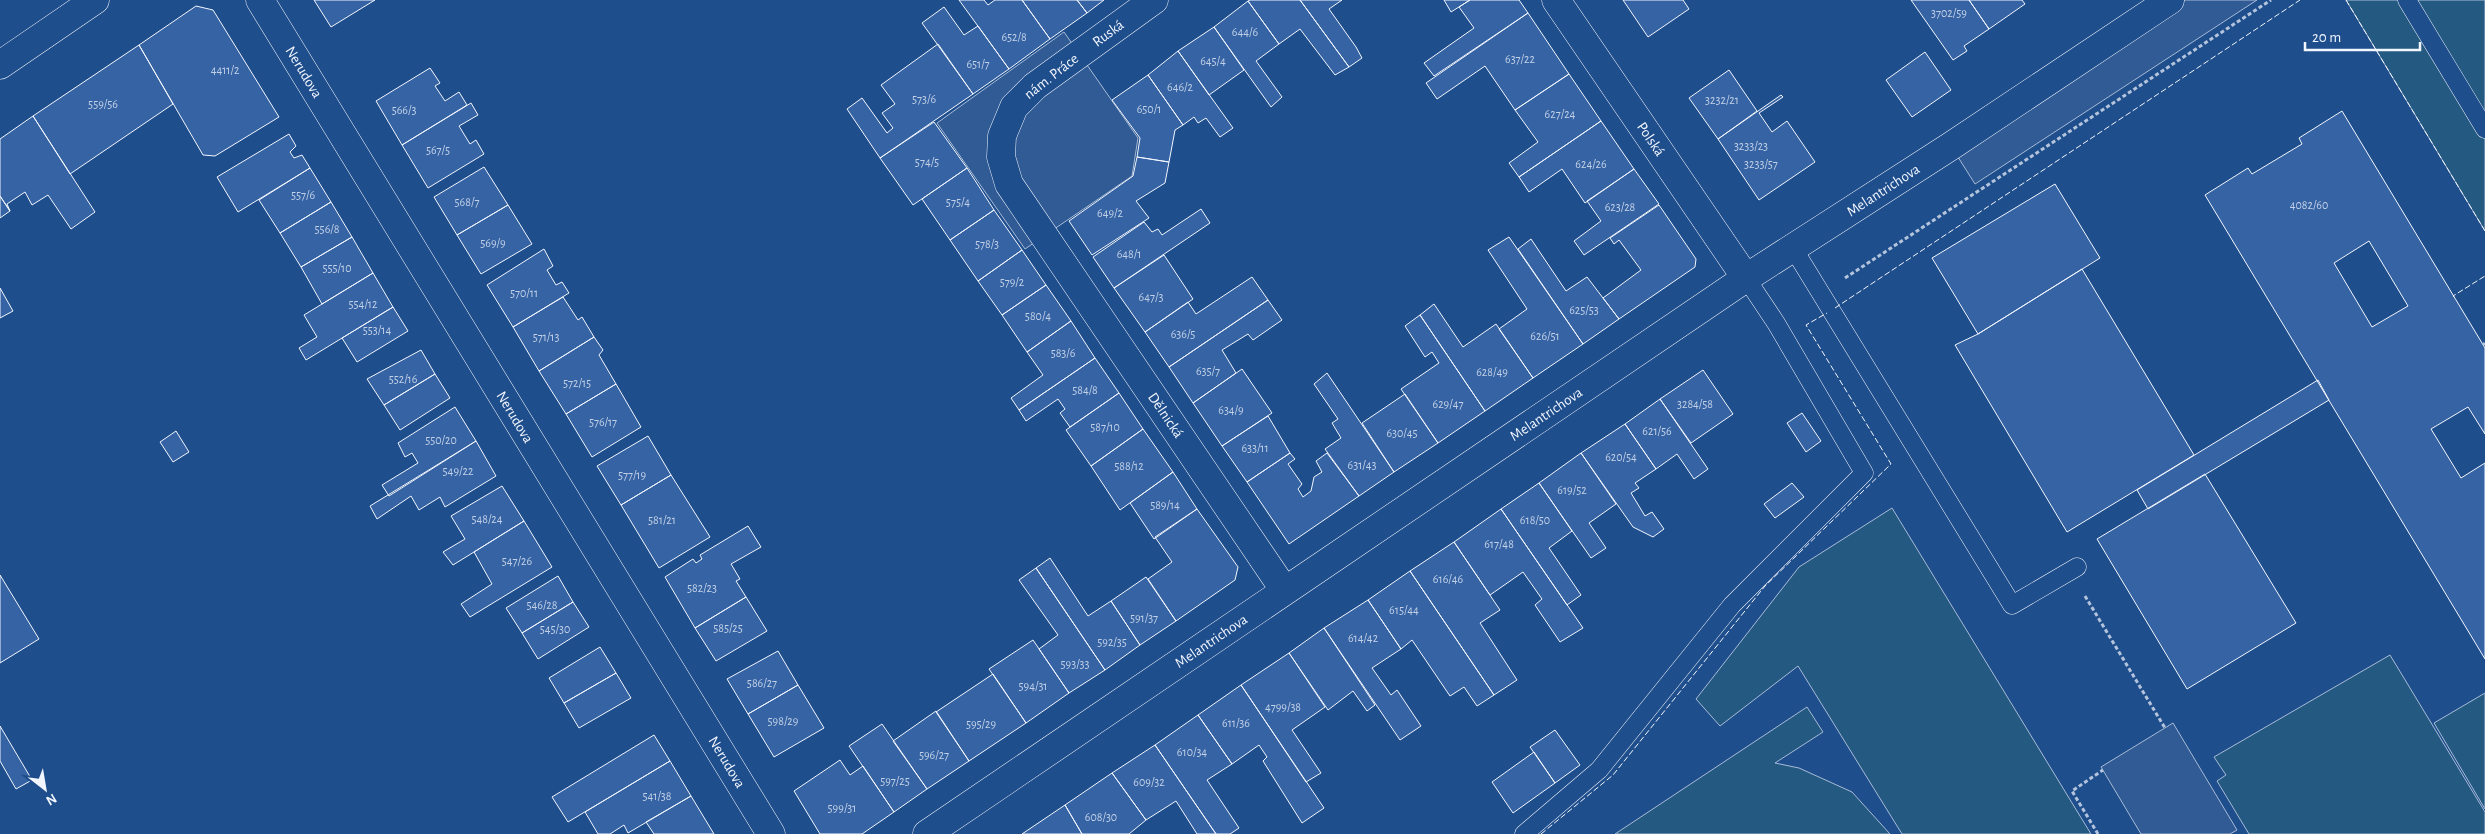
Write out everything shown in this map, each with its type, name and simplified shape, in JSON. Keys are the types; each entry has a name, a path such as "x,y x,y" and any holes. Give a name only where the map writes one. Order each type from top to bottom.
{"street":[{"path":"0,65 95,0"},
{"name":"Nerudova","path":"260,0 771,834"},
{"name":"Ruská","path":"1087,49 1154,0"},
{"name":"Polská","path":"1556,0 1746,278"},
{"name":"Melantrichova","path":"927,834 1746,278 2170,0"},
{"name":"nám. Práce","path":"1046,239 1008,184 1001,157 1002,136 1014,106 1035,86 1087,49"},
{"name":"Dělnická","path":"1046,239 1285,591"}],"lane":[{"path":"2407,0 2485,129"},
{"path":"1793,248 2012,605 2074,569"},
{"path":"1524,834 1599,770 1732,605 1864,473 1781,331 1746,278"}],"path":[{"path":"1839,282 2271,0"},
{"path":"2074,569 2165,728"},
{"path":"2098,834 2072,791 2103,770"}],"shaded area":[{"path":"2170,0 2257,0 1975,184 1951,146"},
{"path":"2346,0 2485,0 2485,231"},
{"path":"1064,32 1138,138 1132,176 1025,249 937,123"},
{"path":"1892,508 2091,834 1902,834 1798,666 1720,726 1696,699 1799,567"},
{"path":"2390,655 2485,812 2485,834 2249,834 2217,781 2226,775 2214,757"},
{"path":"2485,693 2485,809 2434,723"},
{"path":"1807,707 1823,732 1775,763 1799,768 1852,792 1890,834 1615,834"},
{"path":"2173,723 2237,830 2230,834 2141,834 2101,767"}],"building":[{"path":"314,0 375,0 331,27"},
{"path":"959,0 984,0 988,5 995,0 1022,0 1050,39 1009,69"},
{"path":"1022,0 1077,0 1087,13 1050,39"},
{"path":"1077,0 1104,0 1087,13"},
{"path":"1300,0 1349,67 1335,75 1300,29 1279,44 1248,1"},
{"path":"1300,0 1342,0 1329,9 1362,58 1349,67"},
{"path":"1444,0 1470,0 1451,12"},
{"path":"1470,0 1519,0 1528,13 1434,76 1424,63 1474,28 1459,7"},
{"path":"1623,0 1683,0 1689,9 1648,37"},
{"path":"1911,0 1969,0 1989,29 1964,46 1967,51 1953,60"},
{"path":"1969,0 2022,0 2025,4 1989,29"},
{"path":"1248,1 1279,44 1256,61 1282,97 1271,107 1214,27"},
{"path":"196,6 213,10 279,117 215,156 203,155 139,45"},
{"path":"944,7 964,35 978,26 1009,69 973,94 922,23"},
{"path":"1528,13 1569,74 1515,110 1485,66 1437,99 1426,83"},
{"path":"1214,27 1244,70 1209,95 1178,51"},
{"path":"938,44 973,94 880,158 847,109 862,98 887,133 893,128 882,113 895,104 881,85"},
{"path":"139,45 173,104 70,174 33,116"},
{"path":"1178,51 1233,128 1220,137 1206,118 1198,123 1194,117 1183,125 1148,75"},
{"path":"1925,52 1951,90 1912,117 1886,80"},
{"path":"430,68 440,83 435,86 445,101 459,92 467,105 402,145 376,101"},
{"path":"1729,70 1757,111 1718,139 1689,98"},
{"path":"1569,74 1601,121 1519,177 1509,163 1538,142 1515,110"},
{"path":"1148,75 1183,125 1175,130 1169,162 1137,157 1140,138 1112,100"},
{"path":"1781,95 1783,97 1759,113 1772,132 1787,121 1815,162 1759,200 1718,139"},
{"path":"471,103 478,115 459,126 470,144 476,140 484,154 428,188 402,145"},
{"path":"2342,111 2485,348 2485,434 2468,407 2431,429 2461,478 2485,463 2485,659 2205,195 2248,168 2252,174 2302,144 2299,138","holes":["2369,241 2408,306 2372,327 2334,263"]},
{"path":"33,116 95,212 71,229 48,195 32,205 25,192 7,204 10,211 0,196 0,139"},
{"path":"1601,121 1634,169 1585,203 1562,169 1529,192 1519,177"},
{"path":"934,122 967,168 913,205 880,158"},
{"path":"289,134 296,146 290,152 294,158 302,155 310,168 238,212 217,177"},
{"path":"1137,157 1169,162 1165,183 1136,201 1149,218 1092,255 1069,221 1133,176"},
{"path":"484,167 508,205 457,235 434,197"},
{"path":"310,168 331,202 280,233 259,200"},
{"path":"967,168 994,210 950,240 922,199"},
{"path":"1634,169 1659,204 1584,255 1574,241 1601,221 1587,201"},
{"path":"2055,184 2100,258 1978,334 1932,258"},
{"path":"0,196 10,211 0,218"},
{"path":"331,202 352,237 301,267 280,233"},
{"path":"508,205 532,244 481,274 457,235"},
{"path":"1659,205 1696,259 1695,267 1619,319 1603,298 1641,270 1619,240 1614,244 1610,238"},
{"path":"1201,209 1210,223 1114,288 1093,257 1144,222 1152,232 1158,229 1162,235"},
{"path":"994,210 1022,250 978,281 950,240"},
{"path":"352,237 373,273 322,304 301,267"},
{"path":"1509,237 1583,344 1533,378 1499,329 1527,309 1488,250"},
{"path":"1531,239 1566,291 1587,277 1619,319 1583,344 1518,249"},
{"path":"544,249 553,266 547,270 556,285 562,282 569,293 513,327 487,285"},
{"path":"1022,250 1046,285 1002,315 978,281"},
{"path":"1164,255 1193,299 1145,332 1114,288"},
{"path":"2082,269 2194,455 2067,532 1955,345 1978,334"},
{"path":"373,273 393,307 306,360 299,348 317,337 304,315"},
{"path":"1252,277 1268,300 1169,367 1145,332 1188,302 1196,314"},
{"path":"1046,285 1071,321 1027,352 1002,315"},
{"path":"0,288 13,311 0,318"},
{"path":"563,297 578,320 582,317 594,337 539,371 513,327"},
{"path":"1268,300 1282,320 1253,340 1248,334 1222,350 1236,373 1193,403 1169,367"},
{"path":"1434,304 1463,347 1496,324 1533,378 1485,411 1420,315"},
{"path":"393,307 408,331 357,362 342,338"},
{"path":"1420,315 1485,411 1438,443 1401,389 1439,363 1432,352 1425,357 1405,326"},
{"path":"1071,321 1095,358 1019,410 1011,398 1043,375 1027,352"},
{"path":"594,337 603,350 599,355 616,384 566,414 539,371"},
{"path":"421,350 435,374 384,405 367,379"},
{"path":"1095,358 1119,393 1070,427 1060,413 1065,409 1058,399 1026,421 1019,410"},
{"path":"1242,369 1272,413 1222,446 1193,403"},
{"path":"1703,370 1733,414 1691,443 1660,399"},
{"path":"1327,373 1394,472 1359,496 1325,449 1341,438 1332,423 1338,419 1314,384"},
{"path":"435,374 450,398 400,430 384,405"},
{"path":"2318,380 2329,400 2148,509 2137,490"},
{"path":"616,384 641,427 592,457 566,414"},
{"path":"1119,393 1143,429 1091,466 1066,430"},
{"path":"1405,394 1438,443 1394,472 1362,423"},
{"path":"1660,399 1708,469 1694,479 1677,454 1656,469 1625,424"},
{"path":"455,407 476,441 389,496 382,485 418,463 412,453 405,457 398,443"},
{"path":"1802,413 1821,441 1806,452 1787,423"},
{"path":"1268,416 1290,453 1247,482 1222,446"},
{"path":"1625,424 1656,469 1635,483 1639,488 1631,493 1645,516 1652,512 1664,529 1653,537 1633,527 1581,453"},
{"path":"1143,429 1173,472 1120,510 1091,466"},
{"path":"176,431 189,452 173,462 160,442"},
{"path":"648,436 671,475 621,505 597,466"},
{"path":"476,441 496,476 445,507 440,497 419,510 411,496 377,519 370,506"},
{"path":"1290,453 1295,459 1288,464 1302,484 1298,489 1303,497 1311,491 1314,477 1322,472 1316,461 1327,453 1359,496 1289,544 1247,482"},
{"path":"1581,453 1616,504 1589,523 1606,548 1591,558 1539,483"},
{"path":"1173,472 1197,509 1154,539 1130,503"},
{"path":"2205,474 2296,623 2187,689 2097,539"},
{"path":"671,475 710,537 659,568 621,505"},
{"path":"1539,483 1572,531 1549,548 1581,595 1567,605 1501,509"},
{"path":"1792,483 1804,497 1775,518 1764,504"},
{"path":"502,486 524,521 453,565 443,552 465,539 451,516"},
{"path":"1197,509 1238,567 1235,580 1176,621 1148,579 1172,562 1155,537"},
{"path":"1501,509 1583,628 1560,642 1535,605 1542,599 1523,572 1490,595 1454,542"},
{"path":"524,521 552,567 470,617 461,604 492,584 474,552"},
{"path":"748,526 761,547 731,564 740,579 736,581 746,597 695,628 665,577 693,559 696,563 702,559 700,555"},
{"path":"1454,542 1500,610 1480,623 1517,680 1494,695 1410,571"},
{"path":"1050,558 1088,616 1111,601 1140,645 1105,670 1036,568"},
{"path":"1036,568 1105,670 1069,693 1039,649 1058,635 1019,580"},
{"path":"1410,571 1494,695 1477,706 1464,687 1450,696 1412,640 1401,649 1368,600"},
{"path":"0,575 39,639 0,663"},
{"path":"558,576 573,602 522,633 506,608"},
{"path":"1146,577 1176,621 1140,645 1111,601"},
{"path":"746,597 767,631 716,661 695,628"},
{"path":"1368,600 1401,649 1372,668 1391,695 1397,690 1421,726 1400,740 1324,628"},
{"path":"573,602 589,627 538,659 522,633"},
{"path":"1324,628 1375,705 1367,711 1353,691 1328,710 1289,653"},
{"path":"1033,640 1069,693 1026,723 989,669"},
{"path":"600,647 616,673 564,703 549,678"},
{"path":"778,651 798,685 748,714 727,679"},
{"path":"1289,653 1325,707 1292,730 1321,773 1306,782 1241,685"},
{"path":"616,673 631,698 579,728 564,703"},
{"path":"993,674 1026,723 969,761 936,712"},
{"path":"798,685 824,728 774,757 748,714"},
{"path":"1241,685 1324,808 1302,823 1263,761 1267,757 1259,745 1232,764 1198,715"},
{"path":"936,711 969,761 927,789 893,741"},
{"path":"1198,715 1232,764 1207,780 1239,828 1230,834 1216,834 1155,745"},
{"path":"882,724 927,789 894,812 849,746"},
{"path":"0,726 32,780 16,789 0,761"},
{"path":"1555,730 1580,765 1555,783 1530,747"},
{"path":"654,735 670,761 568,822 552,797"},
{"path":"1155,745 1216,834 1197,834 1176,801 1146,820 1112,773"},
{"path":"1534,752 1555,783 1513,813 1492,782"},
{"path":"840,760 850,775 863,766 894,812 862,834 820,834 794,791"},
{"path":"670,761 691,796 628,833 624,825 610,834 598,834 585,812"},
{"path":"1112,773 1146,820 1129,834 1082,834 1065,805"},
{"path":"691,796 714,834 654,834 646,822"},
{"path":"1065,805 1082,834 1022,834"}],"fence":[{"path":"1835,308 2300,0"},
{"path":"2346,0 2485,231"},
{"path":"2455,298 2453,296 2485,276"},
{"path":"1541,834 1613,775 1765,586 1891,464 1806,325 1827,313"}]}
